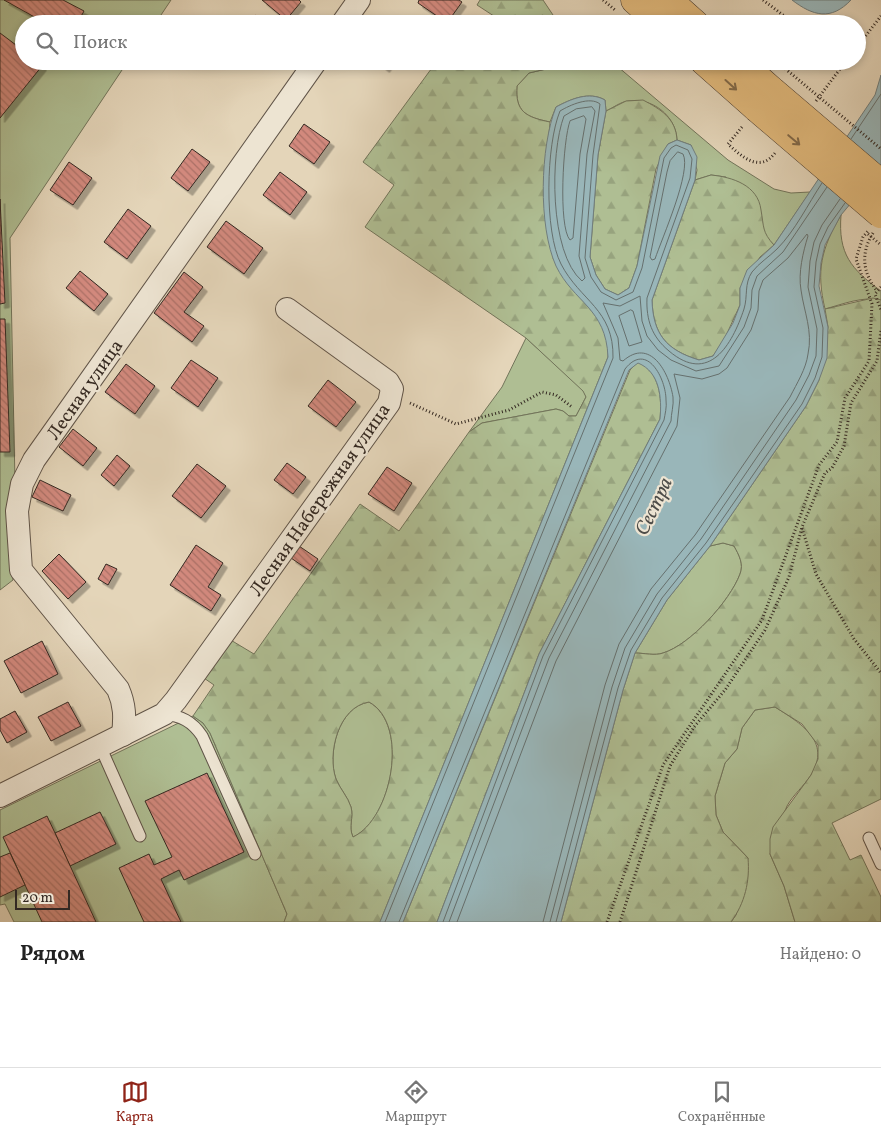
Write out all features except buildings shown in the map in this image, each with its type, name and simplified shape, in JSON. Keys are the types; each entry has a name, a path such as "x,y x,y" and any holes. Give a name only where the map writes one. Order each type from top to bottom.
{"highway":[{"path":"635,0 652,15"},
{"path":"668,0 685,15"},
{"path":"718,70 765,100 881,184"},
{"path":"744,70 765,100 875,224"}],"street":[{"path":"348,15 359,0"},
{"name":"Лесная улица","path":"122,735 125,718 124,703 118,689 21,570 17,511 22,484 34,460 310,70"},
{"name":"Лесная Набережная улица","path":"164,714 182,692 389,402 392,389 388,382 287,309"},
{"path":"0,796 164,714"}],"lane":[{"path":"164,714 186,720 195,725 202,736 255,854"},
{"path":"100,746 140,836"},
{"path":"869,838 881,864"}],"path":[{"path":"763,0 783,15"},
{"path":"866,35 881,16"},
{"path":"742,157 728,144 765,100 779,70"},
{"path":"765,100 881,149"},
{"path":"875,224 867,247 865,269 867,278 877,291"},
{"path":"607,922 662,765 762,620 819,465 836,442 845,398 869,361 872,304 856,259 863,237 875,224"},
{"path":"881,287 875,294 881,310"},
{"path":"620,922 670,766 694,726 725,690 765,630 789,577 802,527 825,473 832,468 844,446 852,403 877,361 881,330"},
{"path":"389,402 407,402 456,424 509,410 542,392 556,395 572,407"},
{"path":"802,527 816,574 854,639 881,672"}],"green space":[{"path":"0,0 171,0 161,15 15,15 15,70 122,70 10,238 15,483 7,505 13,580 0,590"},
{"path":"480,0 543,0 553,15 492,15 477,5"},
{"path":"430,70 542,70 529,73 517,86 518,102 528,115 550,122 545,183 579,296 600,321 608,341 608,357 380,922 284,922 287,914 210,733 203,723 193,716 214,685 201,676 229,639 254,654 360,504 399,531 469,432 482,423 556,409 563,411 569,416 576,416 586,397 583,391 526,338 365,227 394,185 363,162","holes":["369,702 382,713 389,730 392,750 391,771 386,792 378,811 367,827 353,837 351,807 336,779 334,769 334,745 338,733 350,713 358,706"]},
{"path":"542,70 622,70 728,160 774,189 791,193 810,192 774,245 764,235 762,222 726,177 711,175 695,180 697,170 691,145 677,140 676,131 672,123 661,110 645,102 628,101 606,111 605,100 599,97 586,96 568,101 556,107 550,122 534,118 520,107 517,95 517,86 529,73"},
{"path":"643,100 666,115 674,126 677,140 668,144 656,169 637,266 629,288 618,295 605,289 596,275 590,257 598,155 606,111 626,101"},
{"path":"711,175 735,180 755,194 759,201 765,233 774,245 760,257 740,288 740,305 724,340 713,356 699,360 678,351 664,339 655,322 652,300 695,180"},
{"path":"841,215 844,250 854,268 881,291 881,300 860,300 825,309 821,283 822,260 834,227"},
{"path":"873,298 881,300 881,799 832,823 850,860 861,855 881,897 881,922 795,922 784,886 770,854 770,839 773,827 811,775 818,759 818,745 802,724 775,707 755,710 742,728 737,749 725,763 715,796 716,815 723,832 748,858 746,892 731,922 561,922 623,690 635,653 657,654 674,648 697,632 728,597 740,574 741,567 738,553 734,546 723,543 710,546 806,406 819,380 828,327 825,309"},
{"path":"526,338 584,391 586,397 576,416 569,416 563,411 556,409 482,423 469,432 502,387"},
{"path":"638,362 651,372 658,386 660,394 660,419 539,654 437,922 403,922 630,370"},
{"path":"723,543 734,546 741,563 740,574 728,597 697,632 674,648 657,654 635,653 667,600 710,546"},
{"path":"369,702 382,714 389,730 392,750 391,771 386,792 378,812 367,827 353,837 351,807 336,779 333,757 334,745 343,722 350,713 358,706"},
{"path":"775,707 810,734 818,752 817,763 811,775 787,806 770,854 784,886 795,922 731,922 736,915 748,858 723,832 716,815 715,796 725,763 737,749 742,728 755,710"},
{"path":"193,716 203,723 210,733 287,914 284,922 14,922 5,904 0,905 0,810"}],"water":[{"path":"792,0 851,0 844,7 836,11 822,14 807,10"},
{"name":"Сестра","path":"881,75 881,167 841,215 825,245 821,263 819,286 828,327 827,358 819,380 806,406 710,546 667,600 635,653 623,690 561,922 437,922 539,654 660,419 660,394 658,386 651,373 638,363 629,370 403,922 380,922 608,357 602,327 588,307 563,279 550,249 546,230 543,186 544,164 556,107 568,101 586,96 599,97 605,100 606,111 598,155 590,257 596,275 605,289 618,295 629,288 637,266 660,156 668,144 677,140 691,145 697,157 695,180 652,300 655,322 664,339 678,351 699,360 713,356 733,323 740,305 740,288 747,270 774,245 875,95"}]}
